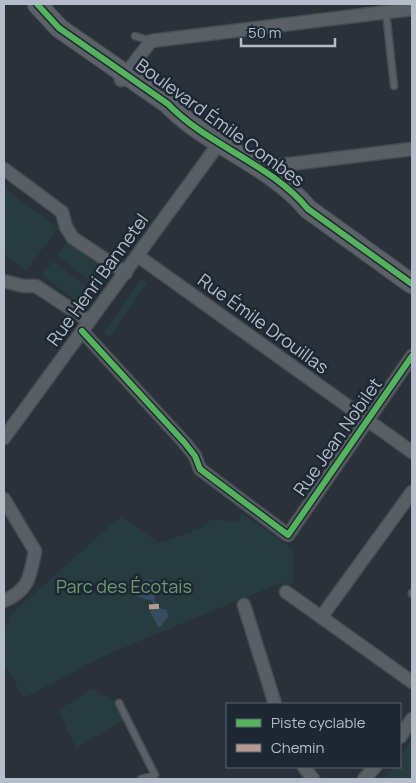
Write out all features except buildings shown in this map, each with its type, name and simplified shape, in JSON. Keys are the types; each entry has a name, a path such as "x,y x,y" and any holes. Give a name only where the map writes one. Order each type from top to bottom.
{"main road":[{"name":"Boulevard Émile Combes","path":"28,4 41,22 123,77"},
{"name":"Boulevard Émile Combes","path":"37,4 59,28 164,110 182,119 219,145 295,205 308,209"},
{"name":"Boulevard Émile Combes","path":"219,145 258,168 299,199 308,209 412,284"}],"street":[{"path":"123,77 150,40 412,9"},
{"name":"Rue Henri Bannetel","path":"4,438 219,145"},
{"path":"258,168 412,148"},
{"path":"4,169 62,212 66,227 73,238 126,273"},
{"name":"Rue Émile Drouillas","path":"138,256 412,452"},
{"path":"4,281 23,286 36,286 86,326"},
{"name":"Rue Jean Nobilet","path":"86,326 184,442 200,469 288,535 412,356"},
{"path":"322,616 412,492"},
{"path":"4,499 35,551 31,574 19,594 4,601"},
{"path":"286,592 412,682"},
{"path":"244,605 275,703"},
{"path":"401,736 412,719"},
{"path":"305,768 313,779"},
{"path":"364,779 374,768"},
{"path":"374,779 380,768"}],"lane":[{"path":"386,12 394,86"},
{"path":"135,36 150,40"},
{"path":"119,704 155,775 141,779"}],"green space":[{"path":"4,188 58,228 26,271 4,254"},
{"path":"68,241 112,276 101,290 57,255"},
{"path":"53,261 96,294 86,309 42,275"},
{"path":"141,279 147,283 110,337 104,333"},
{"name":"Parc des Écotais","path":"242,513 293,549 293,583 278,584 108,654 24,698 4,664 4,626 11,621 8,617 121,516 159,543 202,528 212,519 237,522"},
{"path":"92,689 119,703 127,718 76,748 58,710"},
{"path":"412,739 412,779 384,779 392,768 401,768 401,756"}],"water":[{"path":"143,580 153,580 158,583 158,591 154,599 159,608 166,610 169,616 159,628 150,612 155,608 152,601 136,596 133,590"}],"marked path":[{"path":"149,607 163,606"}],"cycle path":[{"path":"37,4 59,28 168,104 201,132 276,179 308,209 412,284"},
{"path":"82,331 184,442 195,456 200,469 288,535 412,356"}]}
